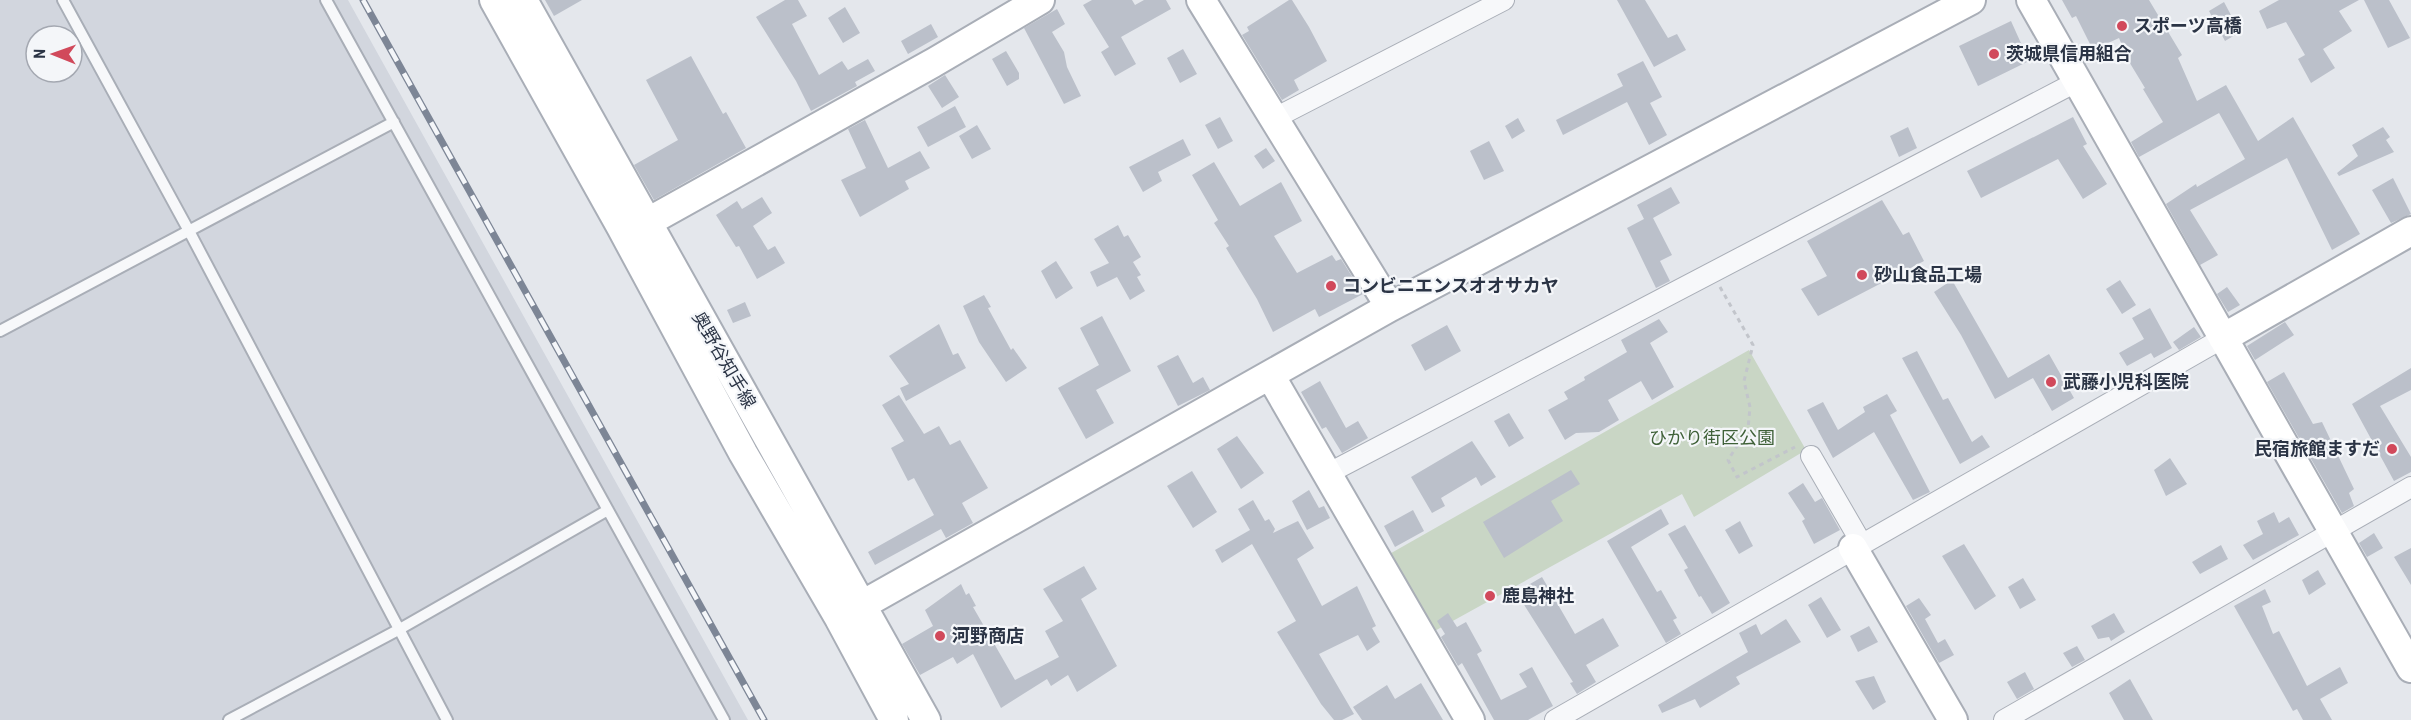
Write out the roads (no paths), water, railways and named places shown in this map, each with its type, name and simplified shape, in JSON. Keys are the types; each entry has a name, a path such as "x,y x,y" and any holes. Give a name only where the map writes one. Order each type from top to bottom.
{"street":[{"name":"奥野谷知手線","path":"494,0 621,227 742,453 926,720"},
{"name":"奥野谷知手線","path":"523,0 646,223 851,611 894,720"},
{"path":"646,223 933,63 1040,0"},
{"path":"1201,0 1390,307"},
{"path":"1273,119 1504,0"},
{"path":"851,611 1390,307 1971,0"},
{"path":"2031,0 2411,668"},
{"path":"1329,473 2078,81"},
{"path":"1555,720 2411,231"},
{"path":"1270,375 1329,473 1470,720"},
{"path":"1805,450 1953,720"},
{"path":"2004,720 2411,487"}],"lane":[{"path":"63,0 189,231 447,720"},
{"path":"326,0 724,720"},
{"path":"0,332 394,122"},
{"path":"229,720 398,630 608,510"}],"railway":[{"path":"363,0 764,720"}],"place":[{"name":"スポーツ高橋","path":"2122,26"},
{"name":"茨城県信用組合","path":"1994,54"},
{"name":"砂山食品工場","path":"1862,275"},
{"name":"コンビニエンスオオサカヤ","path":"1331,286"},
{"name":"武藤小児科医院","path":"2051,382"},
{"name":"民宿旅館ますだ","path":"2392,449"},
{"name":"鹿島神社","path":"1490,596"},
{"name":"河野商店","path":"940,636"}],"park label":[{"name":"ひかり街区公園","path":"1712,438"}]}
